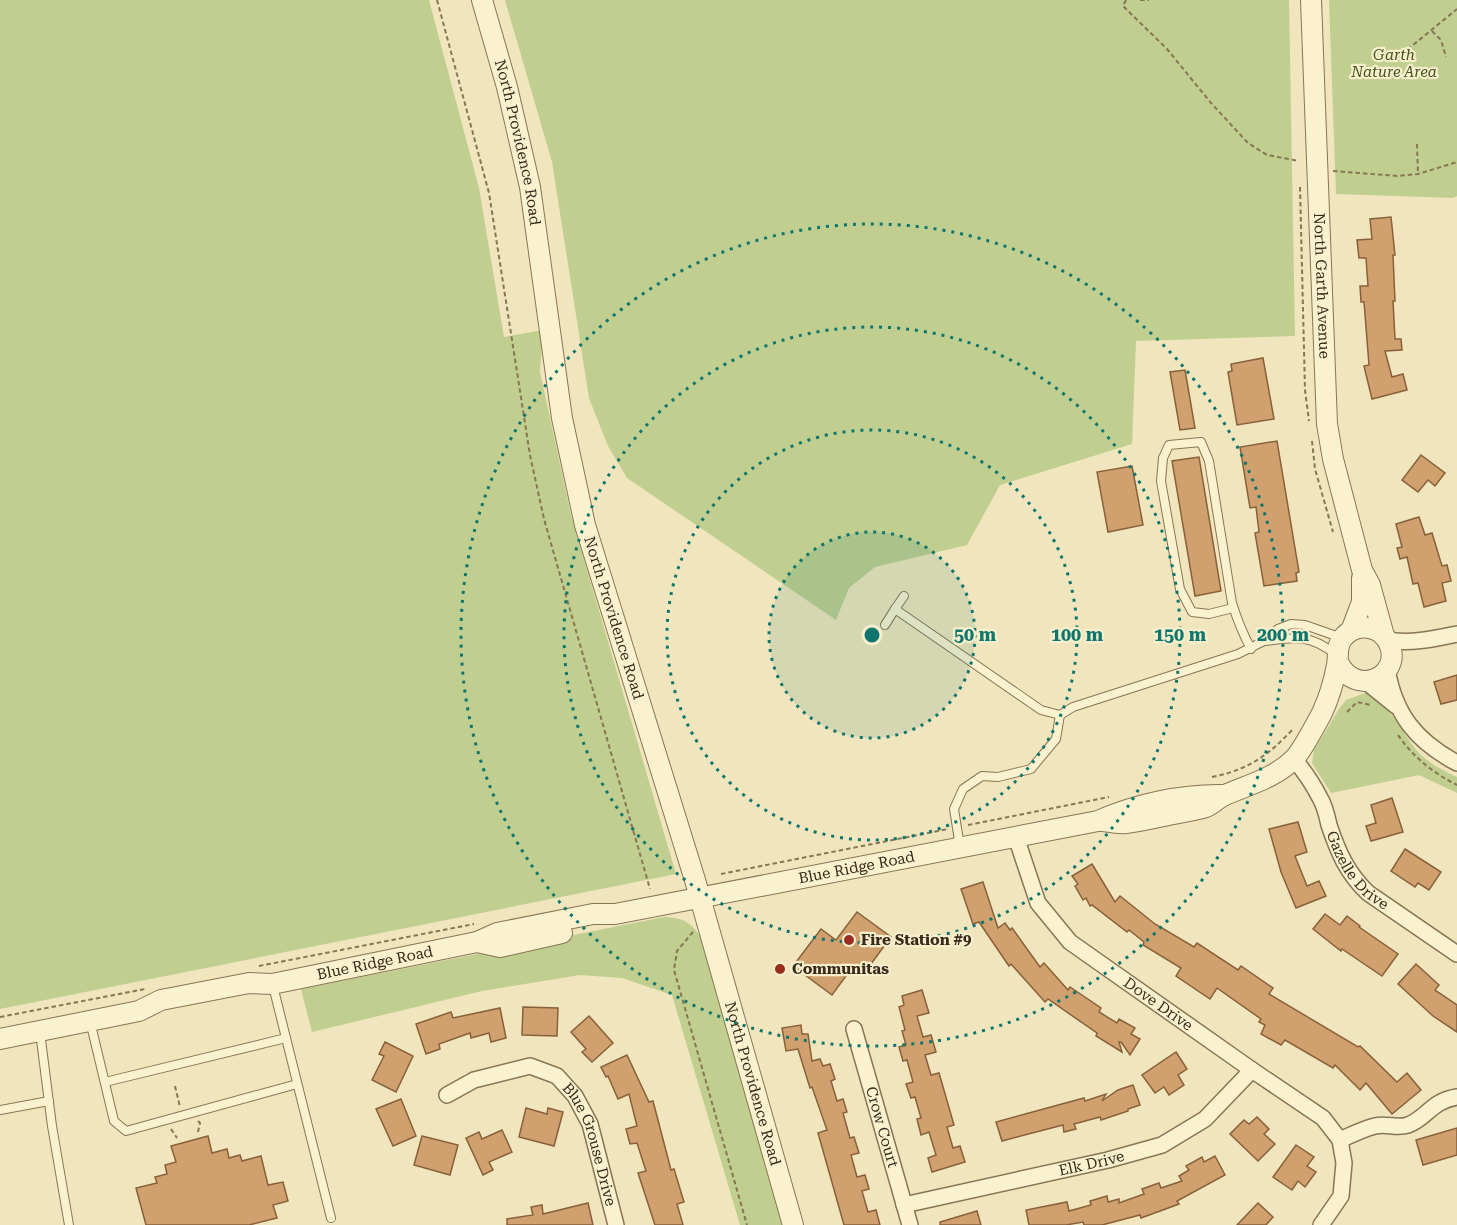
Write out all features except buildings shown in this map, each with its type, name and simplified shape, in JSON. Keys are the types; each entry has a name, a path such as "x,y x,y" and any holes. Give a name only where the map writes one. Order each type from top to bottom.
{"street":[{"name":"North Providence Road","path":"482,0 507,87 530,187 562,418 585,525 700,897 794,1225"},
{"name":"North Garth Avenue","path":"1311,0 1328,424 1333,459 1362,570 1370,585 1385,638"},
{"name":"North Garth Avenue","path":"1342,647 1362,602 1362,570"},
{"path":"1398,708 1363,681 1348,676 1342,670 1342,647 1368,628 1385,638 1401,642 1427,641"},
{"path":"1363,681 1374,680 1402,652 1427,641 1457,634"},
{"path":"1385,638 1391,652 1389,665 1391,691 1398,708 1413,731 1427,746 1457,763"},
{"name":"Blue Ridge Road","path":"0,1039 139,1011 163,1013 249,996 272,984 477,942 497,933 593,914 615,914 1098,821 1124,810 1200,794 1224,795 1248,787 1294,759 1322,712 1331,689 1342,647"},
{"name":"Blue Ridge Road","path":"1322,712 1363,681"},
{"name":"Gazelle Drive","path":"1294,759 1310,779 1322,800 1337,849 1356,882 1368,893 1457,954"},
{"name":"Dove Drive","path":"1016,837 1038,903 1071,942 1252,1071 1323,1118 1340,1140 1344,1163 1341,1196 1321,1225"},
{"name":"Crow Court","path":"854,1029 909,1225"},
{"name":"Blue Grouse Drive","path":"447,1095 474,1080 530,1066 557,1076 575,1096 590,1124 616,1225"},
{"name":"Elk Drive","path":"904,1205 1108,1160 1162,1145 1205,1119 1252,1071"},
{"path":"1340,1140 1377,1125 1405,1126 1413,1123 1431,1107 1446,1099 1457,1097"}],"lane":[{"path":"1233,608 1209,614 1192,612 1180,590 1161,481 1163,459 1169,445 1201,442 1209,461 1233,608 1238,625 1251,649"},
{"path":"885,625 904,596"},
{"path":"895,609 1041,710 1060,715 1073,707 1251,649 1278,629 1291,624 1305,626 1342,647"},
{"path":"1264,641 1306,638 1342,647"},
{"path":"960,847 954,809 963,789 982,776 998,777 1031,769 1056,739 1060,715"},
{"path":"272,984 331,1218"},
{"path":"90,1021 114,1121 126,1131 297,1084"},
{"path":"40,1031 69,1225"},
{"path":"105,1082 286,1038"},
{"path":"0,1110 49,1101"}],"path":[{"path":"437,0 489,193 530,455 544,519 650,889"},
{"path":"1126,0 1123,6 1167,49 1211,103 1248,143 1267,155 1303,161 1318,169 1398,176 1418,174 1457,162"},
{"path":"1140,0 1149,0"},
{"path":"1396,59 1457,9"},
{"path":"1432,30 1441,40 1446,57"},
{"path":"1417,144 1418,174"},
{"path":"1347,712 1357,702 1377,707"},
{"path":"1398,734 1425,766 1457,784"},
{"path":"695,930 677,951 674,970 747,1225"}],"green space":[{"path":"0,0 429,0 479,188 504,337 543,330 540,372 571,515 676,874 0,1009"},
{"path":"505,0 1289,0 1295,336 1136,341 1132,444 1000,485 967,545 875,567 849,588 836,620 627,478 608,446 589,398 552,162"},
{"name":"Garth Nature Area","path":"1329,0 1457,0 1457,196 1453,198 1336,194"},
{"path":"1365,693 1380,701 1421,755 1438,768 1457,777 1457,793 1419,775 1331,793 1312,763 1314,750 1346,700"},
{"path":"664,917 685,921 700,936 783,1225 740,1225 672,995 622,978 580,975 482,991 312,1032 301,989"}],"place":[{"name":"Fire Station #9","path":"849,940"},
{"name":"Communitas","path":"780,969"}]}
